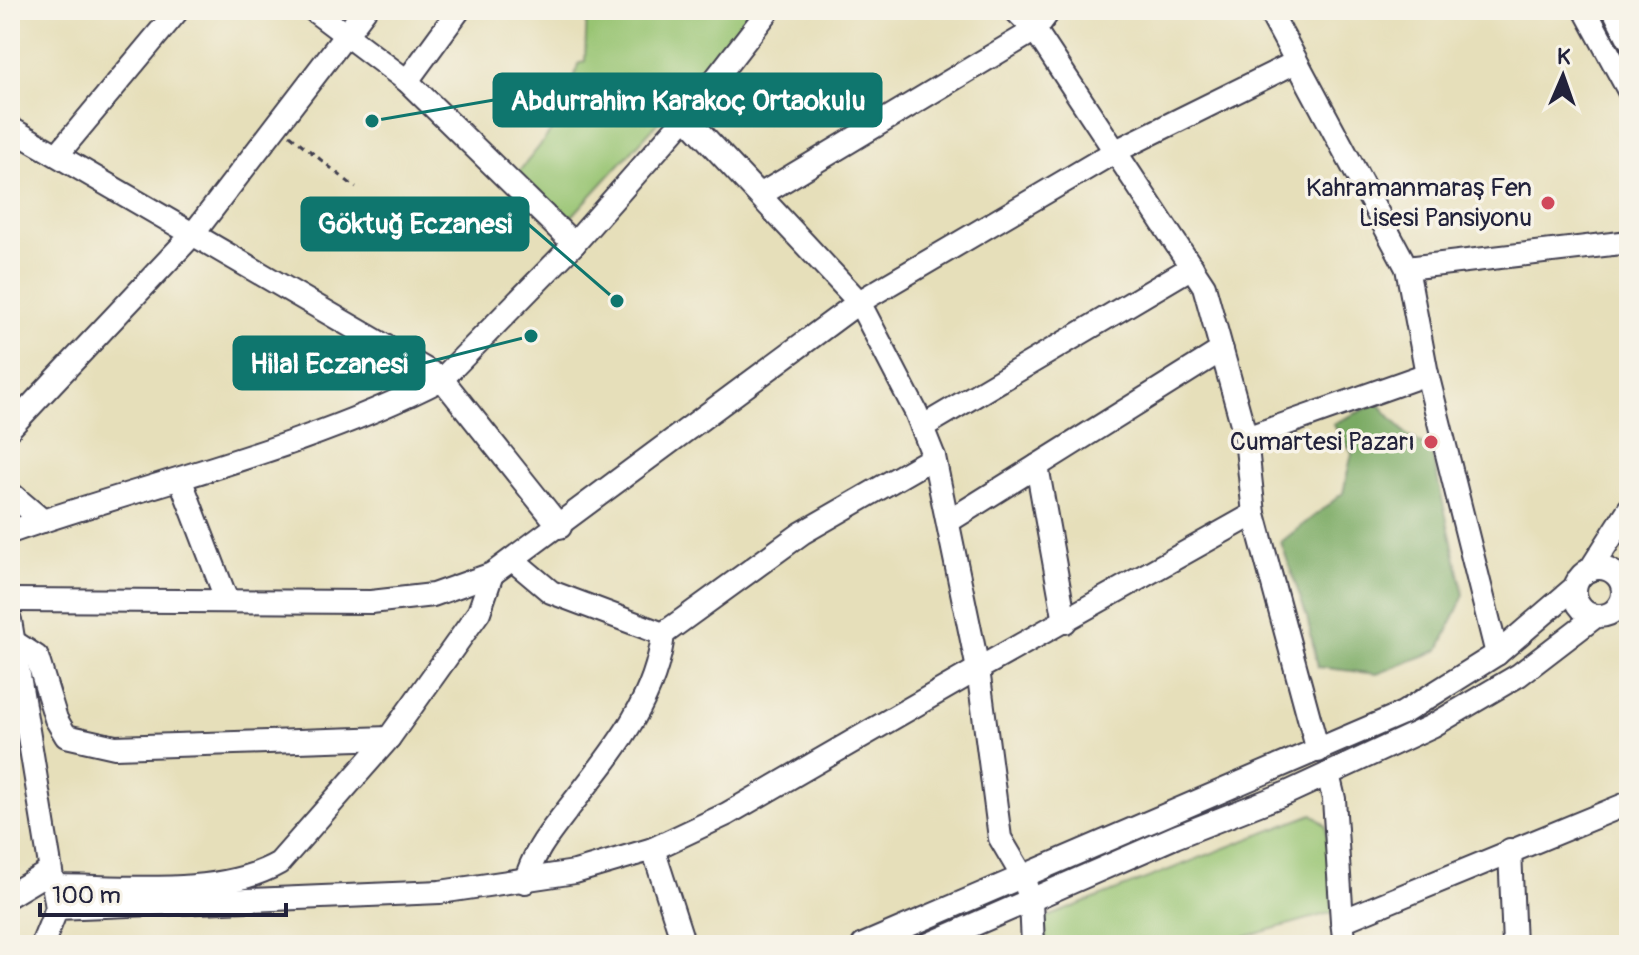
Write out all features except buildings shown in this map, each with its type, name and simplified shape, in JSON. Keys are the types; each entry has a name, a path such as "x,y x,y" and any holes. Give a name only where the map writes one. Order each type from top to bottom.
{"street":[{"path":"58,154 178,10"},
{"path":"313,10 407,81 574,244"},
{"path":"10,428 194,233 365,10"},
{"path":"407,81 459,10"},
{"path":"10,532 181,481 401,401 442,379 574,244 686,117 769,10"},
{"path":"1015,10 1035,30 1204,286 1246,438 1254,514 1318,751"},
{"path":"760,195 1035,30 1050,10"},
{"path":"1269,10 1407,268 1427,374 1497,654"},
{"path":"1585,10 1629,91"},
{"path":"1614,10 1629,39"},
{"path":"10,600 371,602 433,595 492,574 560,527 859,302 1116,151 1296,62"},
{"path":"686,117 859,302 922,427 934,457 949,521 978,669 1000,838 1023,877 1031,901 1033,945"},
{"path":"10,128 442,379 560,527"},
{"path":"1407,268 1629,242"},
{"path":"922,427 1192,267"},
{"path":"949,521 1222,350"},
{"path":"1246,438 1427,374"},
{"path":"525,882 539,844 640,711 654,680 663,634 802,533 934,457"},
{"path":"1037,466 1065,622"},
{"path":"181,481 227,601"},
{"path":"10,493 43,521"},
{"path":"863,945 1403,713 1497,654 1583,578 1629,509"},
{"path":"53,889 440,892 525,882 575,872 653,849 807,770 978,669 1254,514"},
{"path":"513,560 551,592 663,634"},
{"path":"927,945 1328,774 1432,726 1519,675 1622,601 1627,583 1606,569 1583,578"},
{"path":"10,895 53,889 224,883 257,876 279,863 302,841 389,738 479,612 492,574"},
{"path":"1583,578 1582,609 1600,616 1629,618"},
{"path":"10,620 53,889 42,945"},
{"path":"14,642 37,657 56,719 66,736 115,747 389,738"},
{"path":"1328,774 1334,799 1345,945"},
{"path":"1342,921 1629,803"},
{"path":"653,849 684,945"},
{"path":"1510,850 1514,945"}],"path":[{"path":"278,126 356,188"}],"green space":[{"path":"587,10 746,10 750,22 563,226 515,176 555,124 568,98 578,64 585,61"},
{"path":"1378,403 1406,434 1431,450 1464,595 1439,650 1377,674 1318,667 1307,617 1281,542 1343,493 1352,453 1333,424"},
{"path":"1313,814 1326,826 1333,912 1216,945 1048,945 1042,919"}],"place":[{"name":"Abdurrahim Karakoç Ortaokulu","path":"372,121"},
{"name":"Kahramanmaraş Fen Lisesi Pansiyonu","path":"1548,203"},
{"name":"Göktuğ Eczanesi","path":"617,301"},
{"name":"Hilal Eczanesi","path":"531,336"},
{"name":"Cumartesi Pazarı","path":"1431,442"}]}
